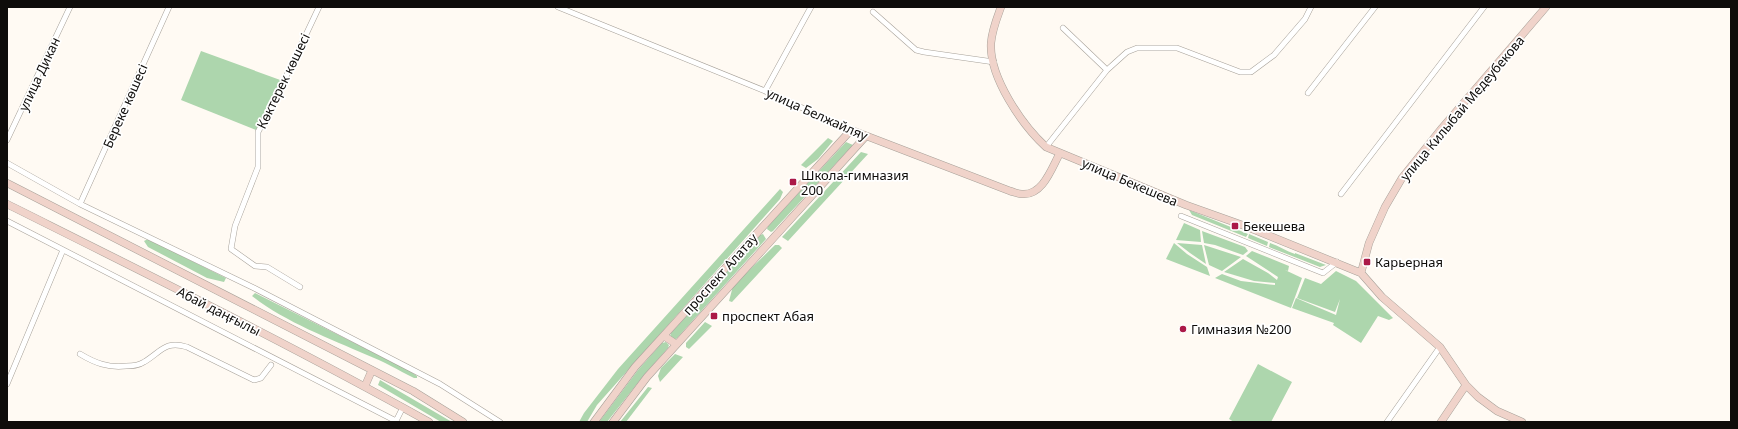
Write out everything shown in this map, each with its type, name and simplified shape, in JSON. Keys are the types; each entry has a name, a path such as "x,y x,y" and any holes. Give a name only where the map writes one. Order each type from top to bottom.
{"main road":[{"name":"улица Бекешева","path":"1001,7 995,23 991,43 994,62 1001,84 1009,100 1033,135 1046,147 1186,205 1337,262 1361,273"},
{"name":"улица Килыбай Медеубекова","path":"1361,273 1369,243 1385,207 1402,178 1442,128 1546,7"},
{"name":"улица Белжайляу","path":"851,130 1010,191 1023,194 1036,191 1043,184 1060,153"},
{"name":"проспект Алатау","path":"594,422 635,368 851,130"},
{"name":"проспект Алатау","path":"613,422 647,377 676,344 866,136"},
{"path":"7,183 413,391 463,422"},
{"name":"Абай даңғылы","path":"7,204 220,310 365,386 429,422"},
{"path":"761,229 773,237"},
{"path":"1361,273 1382,297 1440,347 1466,385 1478,398 1490,406 1522,422"},
{"path":"664,336 676,344"},
{"path":"365,386 372,370"},
{"path":"1441,422 1466,385"}],"street":[{"name":"улица Дикан","path":"7,140 70,7"},
{"name":"Береке көшесі","path":"80,204 169,7"},
{"name":"Көктерек көшесі","path":"300,287 267,267 254,266 231,249 235,226 258,167 258,132 276,98 319,7"},
{"name":"улица Белжайляу","path":"558,7 765,91 851,130"},
{"path":"765,91 812,7"},
{"path":"1046,147 1107,70 1127,52 1137,48 1177,48 1240,72 1251,72 1274,55 1305,20 1311,7"},
{"path":"1308,93 1375,7"},
{"path":"1340,194 1484,7"},
{"path":"873,12 916,50 994,62"},
{"path":"1063,28 1107,70"},
{"path":"7,164 80,204 235,279 403,364 440,384 500,422"},
{"path":"1181,216 1323,273 1337,262"},
{"path":"7,221 396,421 403,407"},
{"path":"7,384 63,250"},
{"path":"80,354 102,365 113,368 133,366 144,362 162,348 177,344 187,347 254,380 261,378 271,365"},
{"path":"1387,422 1440,347"}],"green space":[{"path":"201,51 283,81 256,130 181,100"},
{"path":"828,138 833,141 818,159 806,168 801,165"},
{"path":"846,142 853,145 773,231 771,232 767,229 768,226"},
{"path":"861,152 868,154 788,241 782,237"},
{"path":"780,189 783,192 780,199 597,405 587,422 579,422 584,413 618,369"},
{"path":"1189,210 1248,234 1246,237 1192,215"},
{"path":"1184,223 1200,230 1201,242 1176,240"},
{"path":"1202,231 1245,247 1248,251 1243,255 1215,245 1204,243"},
{"path":"763,234 766,239 677,338 674,340 670,337 671,333 760,235"},
{"path":"1249,234 1268,242 1267,246 1248,238"},
{"path":"148,239 226,278 224,282 207,278 148,247 144,241"},
{"path":"1174,243 1187,254 1207,267 1210,276 1166,259"},
{"path":"1177,243 1202,245 1206,264 1190,253"},
{"path":"1270,243 1292,253 1326,265 1320,267 1269,247"},
{"path":"775,245 779,245 782,248 732,302 729,301 733,286"},
{"path":"1204,245 1241,257 1222,271 1209,265"},
{"path":"1252,251 1289,266 1288,271 1285,270 1302,278 1291,308 1215,278 1222,274 1241,281 1275,285 1275,283 1254,281 1224,272 1243,259 1268,273 1277,280 1278,277 1246,256"},
{"path":"1336,271 1356,281 1393,318 1389,320 1378,316 1361,343 1333,325 1334,323 1292,308 1296,298 1336,315 1340,299 1335,312 1297,298 1305,278 1321,284"},
{"path":"255,293 410,371 417,376 417,378 414,378 379,360 323,336 278,314 252,296"},
{"path":"705,322 712,326 689,349 686,347 686,343"},
{"path":"666,342 669,345 668,348 644,375 607,422 599,422 638,370 662,343"},
{"path":"675,354 683,357 660,382 658,376 661,368"},
{"path":"1258,364 1292,382 1271,422 1234,422 1229,419"},
{"path":"380,380 452,422 441,422 378,385"},
{"path":"648,387 652,388 626,422 620,422"}],"place":[{"name":"Школа-гимназия 200","path":"793,182"},
{"name":"Бекешева","path":"1235,226"},
{"name":"Карьерная","path":"1367,262"},
{"name":"проспект Абая","path":"714,316"},
{"name":"Гимназия №200","path":"1183,329"}]}
